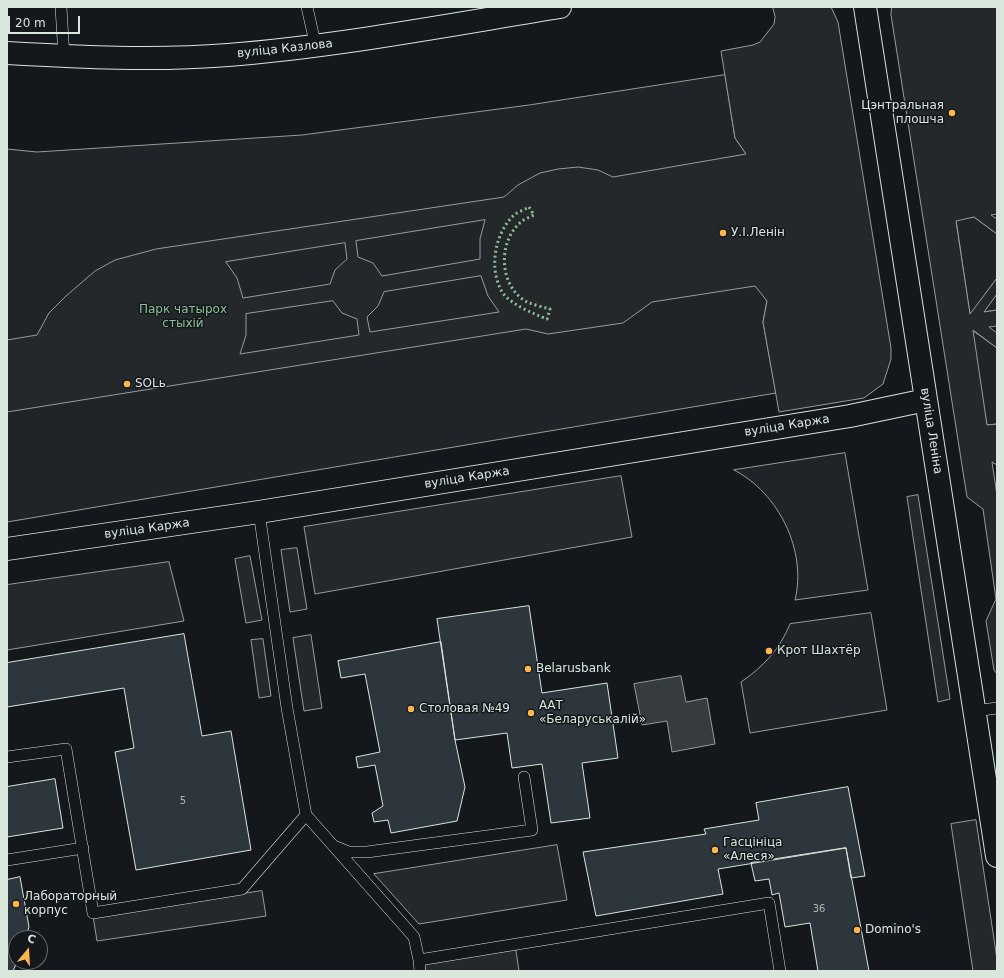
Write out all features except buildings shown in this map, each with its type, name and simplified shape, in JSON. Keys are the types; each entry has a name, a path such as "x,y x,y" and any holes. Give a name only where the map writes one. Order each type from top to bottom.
{"main road":[{"name":"вуліца Казлова","path":"7,54 64,57 174,58 226,56 316,47 560,7"},
{"name":"вуліца Леніна","path":"864,7 997,856"},
{"name":"вуліца Каржа","path":"7,549 259,512 850,416 926,400"}],"lane":[{"path":"60,7 64,57"},
{"path":"307,7 316,47"},
{"path":"259,512 288,708 306,815 414,937 419,965 770,903 780,971"},
{"path":"975,711 997,708"},
{"path":"7,757 66,749 93,912 242,889 306,815"},
{"path":"332,845 349,852 367,852 532,830 524,777"},
{"path":"7,860 82,848"}],"green space":[{"name":"Парк чатырох стыхій","path":"725,75 735,138 746,154 767,301 763,322 776,393 7,522 7,149 37,152 302,135 529,105"},
{"path":"974,217 997,234 997,278 970,315 956,220"},
{"path":"997,294 997,310 984,312"},
{"path":"972,330 997,348 997,424 987,425"},
{"path":"845,453 868,590 795,600 798,581 797,562 793,543 786,525 776,508 764,493 750,480 734,470"},
{"path":"871,613 887,710 750,733 741,682 764,664 770,657 781,642 790,624"}],"shaded area":[{"path":"773,7 831,7 838,22 891,348 891,359 883,384 864,398 779,412 763,322 767,301 755,286 652,302 623,323 548,334 526,329 7,412 7,340 37,335 49,313 66,296 95,271 115,260 156,249 504,197 518,185 540,173 558,169 578,167 598,170 613,177 746,154 735,138 721,51 753,45 760,42 774,24 775,17","holes":["485,220 480,239 480,259 382,276 373,263 358,257 356,241","345,243 347,259 335,270 330,284 243,298 237,278 226,262","481,276 488,296 499,312 370,332 367,317 378,306 384,292","333,301 342,313 357,319 359,335 240,354 246,335 246,314"]},
{"name":"Цэнтральная плошча","path":"892,7 997,7 997,214 991,215 997,219 997,234 974,217 956,221 970,314 997,278 997,294 984,312 997,310 997,326 989,327 997,333 997,348 973,330 987,425 997,424 997,465 992,462 997,495 997,674 994,670 986,621 996,599 983,509 967,497 891,15"},
{"path":"621,476 632,537 315,594 304,527"},
{"path":"918,495 950,699 938,702 907,497"},
{"path":"297,548 307,609 290,612 281,550"},
{"path":"250,556 262,620 246,623 235,559"},
{"path":"169,562 184,621 7,650 7,585"},
{"path":"311,635 322,708 304,711 293,638"},
{"path":"263,639 271,696 259,698 251,640"},
{"path":"681,676 686,702 707,698 715,744 672,752 667,721 642,725 634,684"},
{"path":"976,820 997,959 997,971 973,971 951,824"},
{"path":"557,845 567,900 419,924 374,874"},
{"path":"262,891 266,916 97,941 93,916"},
{"path":"515,944 519,971 420,971 419,960"}],"hedge":[{"path":"529,207 534,215 522,221 513,231 508,241 504,264 506,275 511,286 518,295 527,302 550,309 547,319 521,308 504,295 497,281 495,271 496,251 502,232 513,216 529,207"}],"fence":[{"path":"388,971 394,971"}],"place":[{"name":"Цэнтральная плошча","path":"952,113"},
{"name":"У.І.Ленін","path":"723,233"},
{"name":"SOLь","path":"127,384"},
{"name":"Крот Шахтёр","path":"769,651"},
{"name":"Belarusbank","path":"528,669"},
{"name":"Столовая №49","path":"411,709"},
{"name":"ААТ «Беларуськалій»","path":"531,713"},
{"name":"Гасцініца «Алеся»","path":"715,850"},
{"name":"Лабораторный корпус","path":"16,904"},
{"name":"Domino's","path":"857,930"}]}
